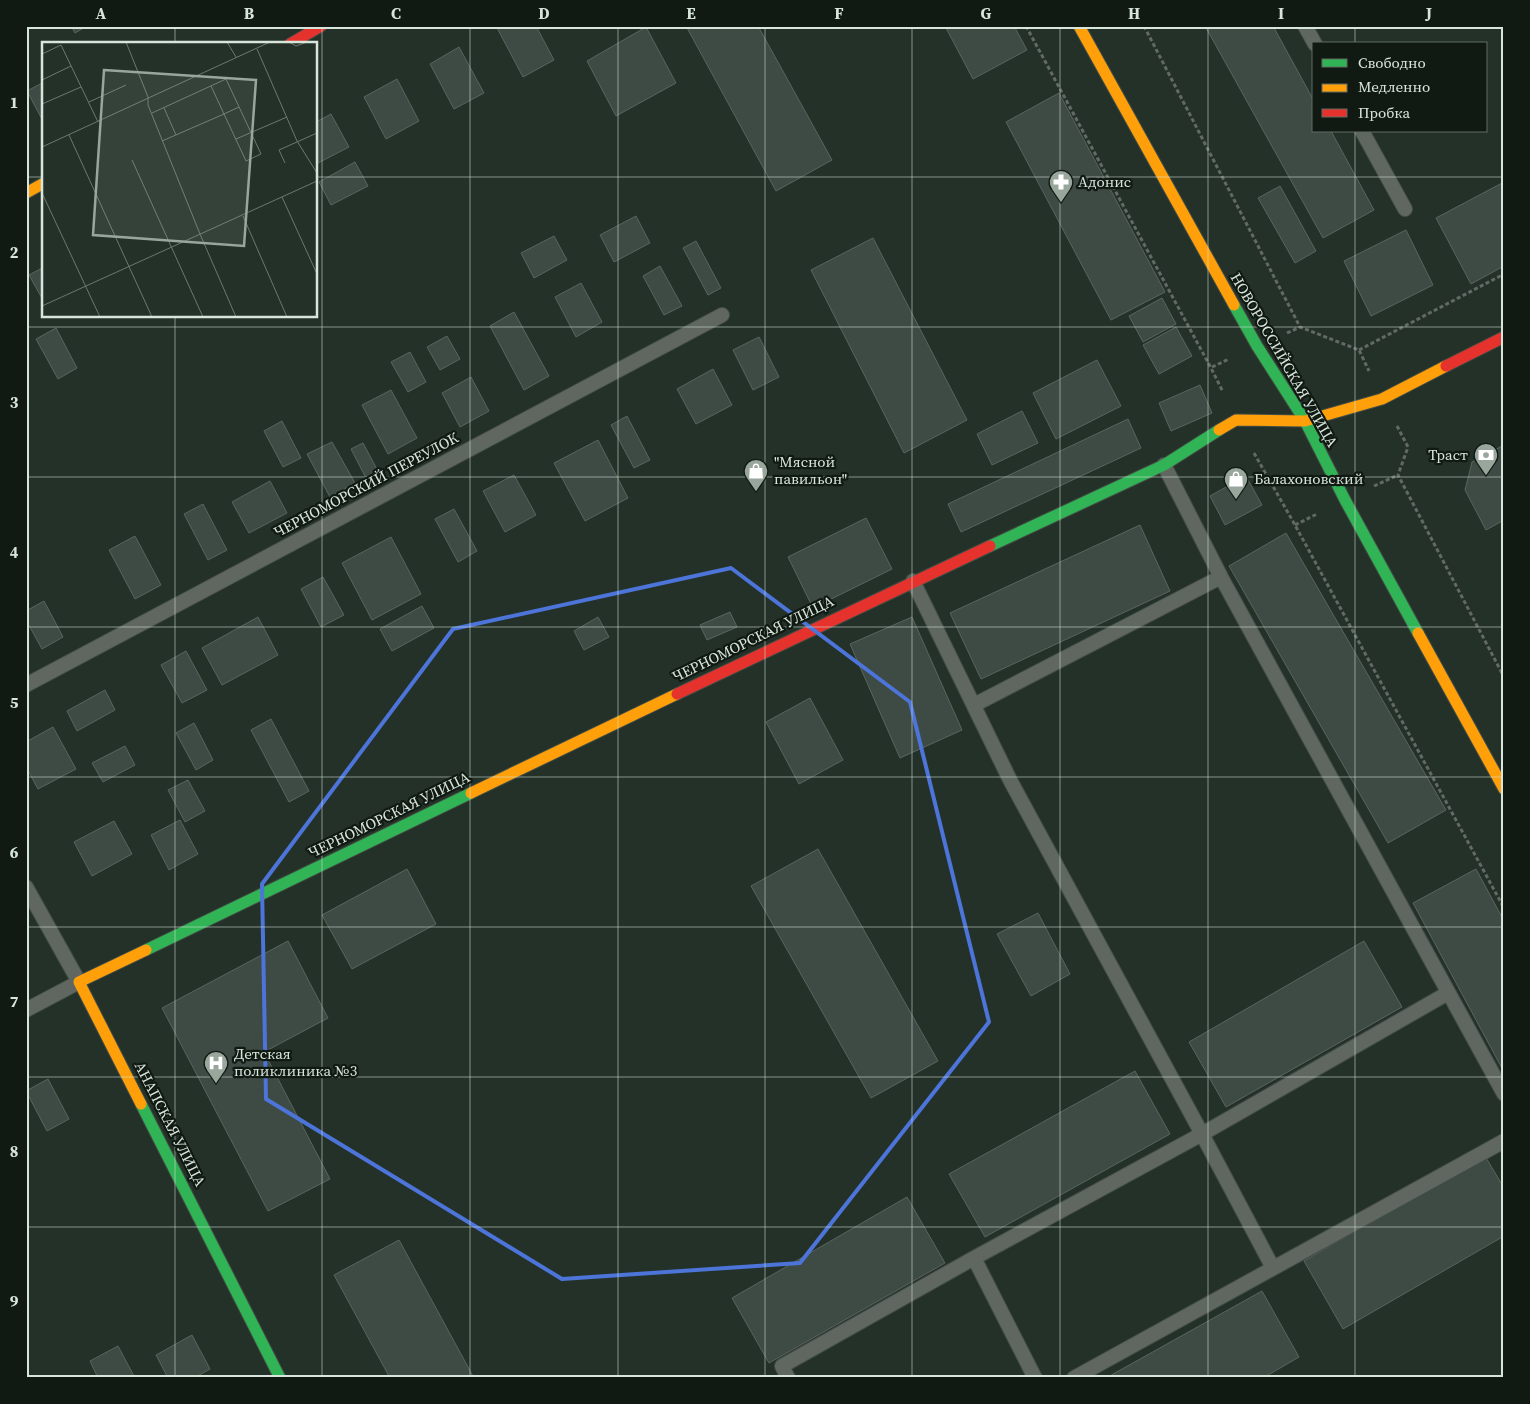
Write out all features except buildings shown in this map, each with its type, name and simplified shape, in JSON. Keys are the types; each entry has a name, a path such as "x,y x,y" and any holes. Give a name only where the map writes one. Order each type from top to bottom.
{"street":[{"path":"293,42 321,26"},
{"name":"НОВОРОССИЙСКАЯ УЛИЦА","path":"1079,26 1257,346 1305,421 1345,500 1504,789"},
{"path":"26,192 42,184"},
{"path":"1236,420 1305,421 1382,399 1504,337"},
{"name":"ЧЕРНОМОРСКАЯ УЛИЦА","path":"79,982 913,581 1164,465 1236,420"},
{"name":"АНАПСКАЯ УЛИЦА","path":"79,982 278,1374"}],"lane":[{"path":"1305,26 1314,42"},
{"path":"1363,132 1405,209"},
{"name":"ЧЕРНОМОРСКИЙ ПЕРЕУЛОК","path":"26,684 722,315"},
{"path":"1164,465 1221,577 1504,1094"},
{"path":"974,705 1221,577"},
{"path":"913,581 1010,780 1273,1268"},
{"name":"АНАПСКАЯ УЛИЦА","path":"26,887 79,982"},
{"name":"ЧЕРНОМОРСКАЯ УЛИЦА","path":"26,1010 79,982"},
{"path":"788,1378 782,1366 974,1258 1202,1134 1448,993"},
{"path":"1074,1378 1504,1141"},
{"path":"974,1258 1035,1378"},
{"path":"260,1378 278,1374"}],"path":[{"path":"1026,26 1211,368 1236,420 1504,908"},
{"path":"1144,26 1300,327 1359,350 1382,399 1408,447 1398,475 1504,677"},
{"path":"1359,350 1504,274"}],"highlighted area":[{"path":"731,568 910,702 989,1022 800,1263 562,1279 266,1099 262,884 453,629"}],"traffic: fast":[{"path":"1234,305 1257,346 1305,421 1345,500 1418,633"},
{"path":"990,546 1164,465 1219,430"},
{"path":"146,950 471,793"},
{"path":"141,1104 280,1378"}],"traffic: slow":[{"path":"1079,26 1234,305"},
{"path":"26,193 42,184"},
{"path":"1219,430 1236,420 1305,421 1382,399 1446,366"},
{"path":"1418,633 1504,789"},
{"path":"471,793 677,694"},
{"path":"141,1104 79,982 146,950"}],"traffic: jam":[{"path":"293,42 321,26"},
{"path":"1446,366 1504,337"},
{"path":"677,694 990,546"}],"place":[{"name":"Адонис","path":"1061,203"},
{"name":"Траст","path":"1486,476"},
{"name":"\"Мясной павильон\"","path":"756,492"},
{"name":"Балахоновский","path":"1236,500"},
{"name":"Детская поликлиника №3","path":"216,1084"}]}
